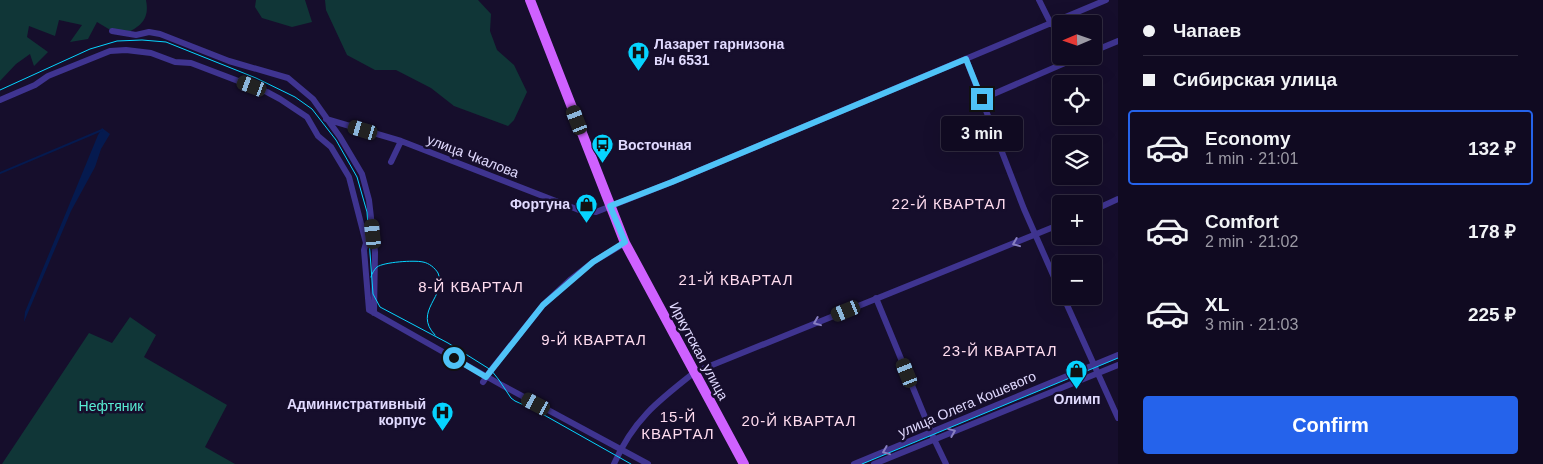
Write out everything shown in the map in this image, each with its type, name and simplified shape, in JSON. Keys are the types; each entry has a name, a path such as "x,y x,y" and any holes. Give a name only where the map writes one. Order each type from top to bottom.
{"main road":[{"name":"Иркутская улица","path":"530,0 625,242 744,464"}],"street":[{"path":"1040,0 1051,24"},
{"name":"улица Чкалова","path":"326,118 401,141 580,210 596,212 1106,0"},
{"path":"112,31 136,36 150,32 160,34 229,61 288,78 313,99 340,137 362,174 369,200 375,252 372,311"},
{"path":"1102,48 1118,41"},
{"path":"0,100 35,85 48,76 94,57 110,51 126,50 151,53 175,62 191,63 267,92 307,117 318,136 331,147 349,177 366,243 364,250 372,311"},
{"path":"966,59 1052,272"},
{"path":"982,99 1060,65"},
{"path":"391,162 401,141"},
{"path":"1102,206 1118,199"},
{"path":"614,464 620,449 644,414 695,372 1052,228"},
{"path":"484,379 543,305 593,262 625,242"},
{"path":"876,298 946,464"},
{"path":"1066,305 1118,418"},
{"path":"372,311 484,379 648,464"},
{"name":"улица Олега Кошевого","path":"874,464 933,436 1118,355"},
{"name":"улица Олега Кошевого","path":"854,464 933,436 1118,365"}],"green space":[{"path":"0,0 146,0 147,7 145,18 139,26 123,35 97,22 88,39 70,42 82,25 59,20 55,36 29,26 27,37 48,52 34,66 30,54 16,64 0,81"},
{"path":"256,0 305,0 312,22 292,27 262,18 255,7"},
{"path":"325,0 478,0 491,14 490,31 497,50 514,65 527,92 514,120 508,126 454,106 431,88 396,70 375,70 347,55 326,10"},
{"name":"Нефтяник","path":"130,317 156,335 144,357 227,405 205,447 235,464 2,464 89,333 112,343"}],"water":[{"path":"102,128 110,134 101,149 95,167 71,211 24,322 25,312"}],"waterway":[{"path":"0,173 102,130"}],"tram line":[{"path":"0,90 90,49 117,41 142,40 166,42 256,78 295,97 312,109 336,140 357,177 367,212 373,294 380,307 448,343 491,370 515,401 537,411 631,464"},
{"path":"371,277 377,267 392,263 419,261 427,263 434,268 438,273 440,281 439,289 428,311 427,318 429,326 435,335"},
{"path":"862,464 1118,358"}],"place":[{"name":"Лазарет гарнизона в/ч 6531","path":"638,71"},
{"name":"Восточная","path":"602,164"},
{"name":"Фортуна","path":"586,223"},
{"name":"Олимп","path":"1077,390"},
{"name":"Административный корпус","path":"442,431"}],"district":[{"name":"22-Й КВАРТАЛ","path":"949,204"},
{"name":"21-Й КВАРТАЛ","path":"736,280"},
{"name":"8-Й КВАРТАЛ","path":"471,287"},
{"name":"9-Й КВАРТАЛ","path":"594,340"},
{"name":"23-Й КВАРТАЛ","path":"1000,351"},
{"name":"20-Й КВАРТАЛ","path":"799,421"},
{"name":"15-Й КВАРТАЛ","path":"678,426"}],"route":[{"path":"454,358 486,377 543,305 593,262 625,242 610,206 966,59 982,99"}]}
